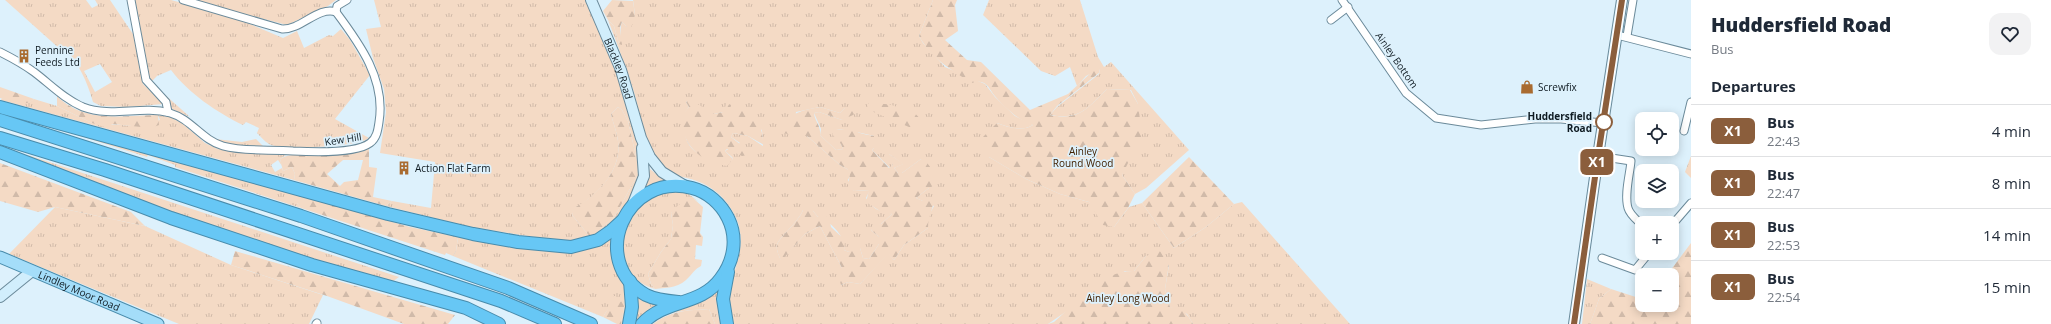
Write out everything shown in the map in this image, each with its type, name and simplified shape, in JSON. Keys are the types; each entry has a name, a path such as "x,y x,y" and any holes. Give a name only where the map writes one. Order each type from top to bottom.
{"highway":[{"path":"0,107 388,214 473,234 525,242 571,247 598,240 611,232 632,206 647,193 656,189 670,186 685,186 708,196 720,205 725,214 733,238 723,299 727,324"},
{"path":"0,120 301,216 508,288 591,324"},
{"path":"0,138 105,170 501,301 555,324"},
{"path":"0,152 171,218 312,265 466,308 499,324"},
{"path":"622,220 618,233 617,249 623,270 630,281 650,296 679,302"},
{"path":"642,324 657,311 679,302 691,300 710,290 721,278 730,263"},
{"path":"629,324 632,307 630,281"}],"main road":[{"name":"Lindley Moor Road","path":"0,257 158,324"}],"street":[{"path":"131,0 146,80 166,102 168,112"},
{"path":"183,0 286,29 300,25 325,12 332,10 336,12 337,6 347,0"},
{"name":"Blackley Road","path":"591,0 621,70 641,138 644,176 632,206"},
{"name":"Ainley Bottom","path":"1342,0 1406,93 1436,118 1481,124 1535,119 1561,119 1603,123"},
{"path":"1622,0 1622,35"},
{"path":"1574,324 1603,123 1622,35 1633,0"},
{"path":"1331,20 1348,7"},
{"name":"Kew Hill","path":"0,52 33,72 69,100 83,107 109,113 153,111 168,112 183,118 212,142 231,147 327,152 363,146 370,143 377,133 380,115 380,92 374,74 360,46 336,12"},
{"path":"1622,35 1691,54"},
{"path":"1684,132 1691,102"},
{"name":"Blackley Road","path":"641,138 655,164 666,175 685,186"},
{"path":"1598,156 1631,160 1627,193 1628,208 1635,219"},
{"path":"1679,217 1691,203"},
{"path":"1602,258 1635,270 1643,260"},
{"path":"0,297 32,270"}],"green space":[{"path":"5,0 86,0 92,8 98,5 95,0 110,0 135,37 143,84 164,104 127,107 101,106 93,102 78,66 64,47 61,50","holes":["100,64 112,82 95,92 84,71"]},
{"path":"171,0 231,16 283,38 297,31 304,48 329,35 333,36 341,29 350,40 370,75 335,119 369,138 351,144 321,147 278,147 265,141 257,133 259,128 246,122 243,125 204,102 186,87 171,70 157,76 150,83 133,1"},
{"path":"189,0 336,0 328,6 287,25"},
{"path":"374,0 586,0 616,72 637,134 641,152 643,164 639,183 635,193 623,212 609,227 595,237 580,242 564,244 541,238 470,227 386,206 392,201 431,208 435,162 380,153 386,112 384,89 373,58 366,29 381,27","holes":["618,107 622,110 628,121 638,165 637,176 615,216 591,238 572,215 575,208 584,203 600,189 612,172 618,152 618,141 611,114"]},
{"path":"612,0 633,1 635,15 631,28 627,27 622,22 620,27 622,45 619,44 614,26 608,20 603,11"},
{"path":"633,0 933,0 919,36 923,43 945,67 985,84 995,97 1015,116 1033,125 1020,128 997,123 989,157 1026,179 1060,194 1089,202 1114,227 1129,207 1142,203 1174,248 1206,227 1234,204 1242,202 1350,324 1193,324 1187,314 1170,307 1165,289 1169,265 1146,256 1134,271 1125,271 1048,324 731,324 727,306 728,295 737,264 741,243 737,220 728,204 719,194 696,180 678,176 668,171 657,161 649,146 631,83 608,20 614,26 619,44 622,22 627,27 635,15","holes":["689,100 709,113 714,114 723,112 762,130 763,146 748,136 733,133 731,137 740,143 725,151 733,159 729,162 704,156 698,153 692,149 685,135 684,118 689,107 686,102","820,107 840,113 845,108 842,120 819,112 814,113 821,129 820,135 836,150 843,149 836,130 844,129 874,136 874,148 872,150 890,168 893,165 889,154 903,164 894,168 898,173 902,173 921,159 929,188 916,198 934,206 928,217 928,228 904,245 894,260 888,253 860,284 848,282 841,285 842,268 820,226 805,234 781,260 777,251 778,242 801,215 803,210 813,211 818,217 819,216 832,226 840,235 844,245 844,250 849,252 860,248 863,258 869,259 879,244 879,237 871,230 881,224 892,214 878,210 873,206 866,198 870,190 854,191 848,180 851,174 847,169 840,165 807,136 794,136 796,112"]},
{"name":"Ainley Round Wood","path":"933,0 957,0 955,5 958,31 945,40 967,60 981,62 1030,110 1068,94 1095,69 1100,69 1099,73 1057,106 1050,115 1069,116 1076,114 1088,107 1107,89 1130,90 1138,104 1142,135 1122,175 1135,194 1128,208 1114,227 1103,225 1089,202 1060,194 1026,179 989,157 981,139 997,123 1020,128 1033,125 1006,108 985,84 982,82 972,83 942,63 924,44 919,36"},
{"path":"989,0 1080,0 1098,57 1104,67 1111,62 1189,150 1146,188 1135,194 1122,175 1138,104 1131,90 1107,89 1088,107 1076,114 1069,116 1050,115 1057,107 1099,74 1100,69 1086,76 1077,86 1070,67 1055,76 1041,71 983,15"},
{"path":"0,87 34,99 30,102 22,103 0,98"},
{"path":"163,93 190,117 172,109"},
{"path":"57,96 68,105 80,111 92,114 104,116 158,115 159,125 151,128 112,124 108,128 92,123 57,106"},
{"path":"2,98 23,103 27,103 34,99 57,106 92,123 135,126 160,120 158,115 170,117 182,123 205,143 218,149 286,155 280,159 282,166 278,160 271,165 275,172 282,168 283,171 292,167 295,174 294,180 1,100"},
{"path":"689,99 714,114 723,112 727,103 731,105 730,110 750,113 759,123 766,146 748,136 733,133 731,137 745,148 748,155 742,156 727,149 725,151 733,159 727,166 704,159 693,150 683,132 683,118 689,107 686,102"},
{"path":"870,102 891,105 903,111 906,108 919,117 926,132 916,130 869,110 867,105"},
{"path":"618,107 622,110 628,121 638,165 637,176 615,216 591,238 572,215 574,208 583,203 600,189 612,172 618,152 618,141 611,114"},
{"path":"820,107 840,113 845,108 854,107 857,110 853,115 842,120 819,112 814,113 820,129 820,135 836,150 843,149 841,144 832,134 836,130 844,129 850,126 858,132 874,136 874,148 872,150 889,168 893,165 887,156 889,154 904,164 894,168 898,173 902,173 921,159 928,164 934,177 935,185 916,198 923,201 927,197 934,197 928,228 904,245 894,260 888,254 860,284 848,282 841,285 838,275 839,269 842,268 820,226 805,234 781,261 777,251 778,242 801,215 803,210 808,207 818,217 819,211 824,212 825,216 831,219 831,227 845,240 844,250 849,252 855,246 860,248 863,258 869,259 879,244 879,237 871,230 874,225 881,224 892,214 883,213 866,202 869,190 854,191 848,185 850,174 847,169 840,165 807,136 794,136 784,133 783,130 786,124 793,115 802,111"},
{"path":"10,114 299,195 297,203 301,208 175,167 175,165 148,155 147,157"},
{"path":"215,139 242,142 256,139 263,146 232,145"},
{"path":"369,149 369,167 377,168 373,197 392,201 386,206 294,180 295,174 292,167 283,171 280,159 290,155 323,156","holes":["343,160 363,160 358,180 344,182 340,186 327,174"]},
{"path":"18,153 399,277 392,282 297,256 156,207"},
{"path":"1691,156 1691,178 1685,172"},
{"path":"1189,157 1234,204 1206,227 1174,248 1142,203"},
{"path":"0,163 131,212 145,226 55,207 38,212 0,201"},
{"path":"650,169 665,181 646,188 646,185"},
{"path":"668,191 686,192 699,202 694,199 671,213 673,225 671,239 661,252 648,274 651,284 655,289 639,282 629,271 624,257 623,243 626,228 633,214 644,202 658,193"},
{"path":"299,195 410,227 458,237 456,251 453,256 446,253 445,255 301,208 297,203 296,198"},
{"path":"694,199 703,207 700,233 703,237 702,246 696,245 695,259 702,260 701,266 696,269 686,280 678,285 655,289 651,284 648,274 661,252 671,239 673,225 671,213 681,203"},
{"path":"55,207 145,226 231,265 323,295 309,324 179,324 9,254"},
{"path":"612,234 624,281 628,306 624,324 621,324 625,300 612,306 603,317 453,256 456,251 458,237 480,241 583,250 594,247"},
{"path":"1691,243 1691,324 1590,324 1599,299 1611,289 1635,297 1635,312 1679,312 1679,268 1672,268"},
{"path":"235,251 455,315 448,324 404,324 327,296 231,265"},
{"name":"Ainley Long Wood","path":"1160,251 1169,264 1165,289 1170,307 1184,312 1193,324 1048,324 1054,322 1101,281 1122,272 1134,271 1146,256"},
{"path":"1587,279 1611,289 1599,299 1590,324 1582,324"},
{"path":"719,290 723,324 715,324 709,309 688,310 672,313 647,324 652,319 702,301"},
{"path":"635,294 658,305 637,324 632,324"},
{"path":"616,296 617,301 619,302 625,300 621,324 617,324 603,317 609,307 608,302"},
{"path":"709,309 715,324 653,324 666,316 673,314"}],"bus line":[{"name":"X1","path":"1574,324 1622,0"}],"place":[{"name":"Pennine Feeds Ltd","path":"24,56"},
{"name":"Screwfix","path":"1527,87"},
{"name":"Huddersfield Road","path":"1604,122"},
{"name":"Action Flat Farm","path":"404,168"}]}
